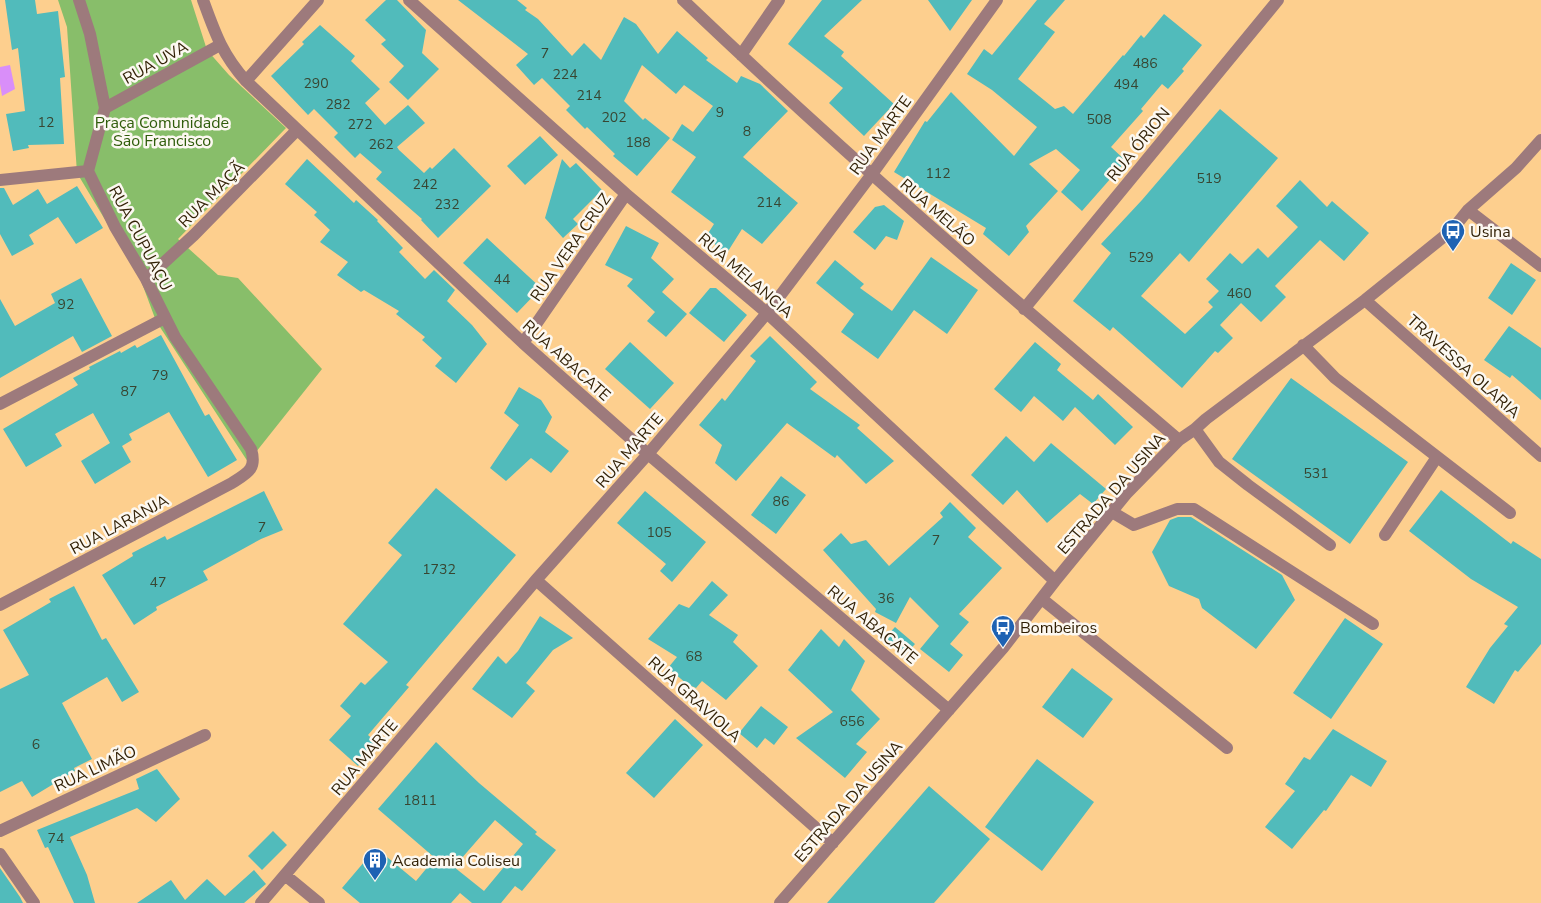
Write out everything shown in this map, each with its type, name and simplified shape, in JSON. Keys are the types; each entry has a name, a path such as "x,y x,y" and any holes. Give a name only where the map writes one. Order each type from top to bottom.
{"street":[{"path":"0,180 88,171 105,108 90,34 79,0"},
{"name":"RUA ABACATE","path":"204,0 227,58 246,81 297,130 523,343 648,454 949,710"},
{"path":"246,81 318,0"},
{"name":"RUA MELANCIA","path":"409,0 626,194 767,313 1055,581"},
{"name":"RUA MELÃO","path":"683,0 872,174 1024,308 1179,440"},
{"path":"741,55 779,0"},
{"name":"RUA MARTE","path":"261,903 536,580 648,454 767,313 872,174 997,0"},
{"name":"RUA ÓRION","path":"1024,308 1278,0"},
{"name":"RUA UVA","path":"105,108 220,44"},
{"name":"RUA MAÇÃ","path":"146,279 194,235 297,130"},
{"name":"ESTRADA DA USINA","path":"780,903 1003,648 1127,493 1179,440 1366,300 1452,230 1468,210 1516,168 1541,140"},
{"name":"RUA CUPUAÇU","path":"88,171 175,337 251,449 254,460 251,469"},
{"name":"RUA VERA CRUZ","path":"523,343 626,194"},
{"path":"1468,210 1541,266"},
{"name":"TRAVESSA OLARIA","path":"1366,300 1541,456"},
{"path":"0,404 165,318"},
{"path":"1304,345 1335,378 1510,513"},
{"path":"1195,429 1220,462 1248,485 1330,544"},
{"path":"1385,535 1437,457"},
{"name":"RUA LARANJA","path":"0,605 232,483 251,469"},
{"path":"1112,512 1134,526 1177,509 1194,509 1373,624"},
{"name":"RUA GRAVIOLA","path":"536,580 833,843"},
{"path":"1042,599 1227,748"},
{"name":"RUA LIMÃO","path":"0,831 205,735"},
{"path":"0,854 34,903"},
{"path":"285,875 319,903"}],"green space":[{"name":"Praça Comunidade São Francisco","path":"58,0 191,0 207,50 229,75 286,128 178,239 218,275 238,278 322,369 248,462 156,321 140,278 77,173 67,27"}],"shaded area":[{"path":"10,65 15,89 2,96 0,67"}],"building":[{"path":"5,0 35,0 37,14 58,11 65,77 60,78 64,144 28,145 29,148 13,151 6,114 25,111 18,48 12,50"},
{"path":"386,0 397,0 426,30 422,53 439,69 408,100 389,82 404,66 381,44 386,40 365,20"},
{"path":"458,0 517,0 527,8 525,10 538,19 572,56 584,43 601,60 624,17 636,24 658,54 677,31 708,58 706,60 737,83 741,76 760,84 788,111 743,157 798,203 762,244 742,229 725,256 707,235 714,224 671,192 696,157 672,140 682,124 693,132 713,106 684,85 676,94 642,65 624,101 643,120 645,118 670,138 637,176 613,156 615,154 587,127 585,129 566,110 570,106 542,78 534,85 516,65 528,54"},
{"path":"822,0 862,0 824,36 844,52 841,56 894,104 864,136 829,103 843,88 788,44"},
{"path":"928,0 972,0 950,31"},
{"path":"1037,0 1065,0 1044,24 1055,32 1018,79 1055,109 1064,106 1073,114 1141,35 1144,38 1164,14 1202,45 1182,69 1184,71 1168,89 1162,84 1141,109 1143,111 1111,147 1126,161 1082,211 1061,192 1080,170 1056,149 1029,164 1058,191 1026,226 1029,232 1009,256 983,234 986,228 894,172 925,121 927,122 951,92 1014,156 1037,127 992,90 967,74 984,49 992,55"},
{"path":"320,25 355,56 351,61 380,89 365,103 385,125 408,105 425,123 397,147 399,150 424,173 430,167 432,169 454,148 491,186 438,238 422,219 376,179 382,172 360,153 355,158 334,137 338,133 314,109 308,115 271,76 304,44 302,42"},
{"path":"1220,109 1278,158 1189,262 1180,253 1141,296 1185,334 1213,307 1208,302 1219,291 1206,279 1230,253 1242,264 1258,248 1268,258 1298,227 1276,206 1300,180 1327,207 1332,201 1369,233 1344,261 1320,240 1275,286 1286,297 1261,322 1241,303 1220,325 1233,338 1218,353 1215,351 1182,388 1113,327 1110,331 1073,301 1111,253 1101,244 1142,200"},
{"path":"540,136 558,155 525,185 507,166"},
{"path":"307,159 354,203 356,200 378,220 403,248 399,252 425,279 434,270 455,290 447,301 472,325 487,344 456,383 435,366 442,358 422,340 425,337 396,314 399,311 364,290 361,292 337,275 348,262 320,242 330,230 314,215 317,212 285,184"},
{"path":"562,159 570,168 576,163 602,190 573,219 578,224 563,238 545,218"},
{"path":"77,186 103,228 76,244 58,217 29,235 34,244 12,256 0,234 0,188 4,188 13,205 38,189 47,204"},
{"path":"884,205 904,221 897,240 886,236 875,250 853,232 875,207"},
{"path":"626,226 659,243 651,258 674,279 662,292 687,314 666,337 647,321 655,312 627,286 633,279 605,265"},
{"path":"487,238 541,288 517,313 463,263"},
{"path":"931,257 978,290 947,334 914,310 878,359 841,332 854,314 816,283 835,260 864,284 860,288 892,311"},
{"path":"1511,263 1536,280 1512,315 1488,298"},
{"path":"81,278 112,336 82,352 73,336 0,378 0,299 15,326 55,303 51,294"},
{"path":"710,288 716,288 747,315 724,342 689,313"},
{"path":"1509,326 1541,348 1541,400 1512,375 1510,378 1484,360"},
{"path":"161,335 205,416 209,414 237,460 208,477 169,412 129,434 132,440 122,446 131,462 95,484 81,461 110,443 93,413 55,434 62,446 26,467 3,429 78,385 73,378 90,369 89,367 135,345 137,348"},
{"path":"770,336 817,382 810,389 860,425 857,428 894,461 866,484 837,455 835,458 787,423 736,481 715,463 722,445 699,425 722,398 725,401 756,361 750,356"},
{"path":"630,342 674,383 650,409 605,369"},
{"path":"1035,342 1061,364 1057,370 1093,400 1098,394 1133,427 1115,445 1075,407 1063,421 1034,396 1021,412 994,389"},
{"path":"1291,378 1408,462 1350,544 1232,459"},
{"path":"519,387 541,400 552,417 545,432 569,451 551,473 531,458 506,481 490,468 519,425 504,413"},
{"path":"1006,436 1034,462 1051,443 1106,489 1093,504 1080,494 1047,523 1017,490 1003,505 971,475"},
{"path":"781,476 806,495 776,534 751,515"},
{"path":"436,488 516,555 406,685 409,687 368,735 378,744 358,766 329,740 351,716 340,706 361,682 365,685 388,662 343,624 402,555 388,543"},
{"path":"1441,490 1511,544 1513,541 1541,559 1541,644 1518,672 1515,670 1494,704 1466,687 1490,648 1508,626 1504,624 1518,607 1471,579 1409,531"},
{"path":"264,491 283,530 261,539 203,571 208,580 156,607 157,610 134,625 102,575 133,556 132,553 165,536 167,540"},
{"path":"645,491 706,542 672,582 660,571 666,564 617,523"},
{"path":"950,502 976,528 968,537 1002,568 959,614 969,622 950,644 963,655 949,672 920,649 939,626 910,597 896,623 875,612 876,609 823,550 841,533 851,544 866,540 889,566 943,517 940,513"},
{"path":"1178,517 1191,517 1282,575 1295,600 1256,649 1202,608 1199,599 1169,586 1152,552 1170,520"},
{"path":"712,581 728,595 709,615 738,635 733,642 758,666 726,700 702,681 696,688 687,684 668,668 677,657 648,639 679,604 689,608"},
{"path":"74,586 102,640 106,638 139,692 122,702 107,677 62,703 92,759 74,768 75,771 32,797 22,781 0,792 0,689 29,675 3,630 51,602 49,599"},
{"path":"540,616 573,638 553,650 526,683 535,691 512,718 472,689 498,656 506,664 518,651"},
{"path":"1345,618 1383,644 1331,719 1293,693"},
{"path":"895,627 915,644 904,656 885,638"},
{"path":"821,629 839,647 844,639 865,661 851,690 880,719 856,744 867,752 845,778 796,738 833,712 788,670"},
{"path":"1072,668 1113,699 1083,738 1042,707"},
{"path":"761,706 788,727 774,745 765,738 757,748 739,733"},
{"path":"675,719 703,745 654,798 626,773"},
{"path":"1333,729 1387,761 1371,787 1351,775 1326,811 1324,810 1292,849 1265,827 1295,791 1285,784 1304,757 1310,760"},
{"path":"436,742 479,783 537,832 535,834 556,850 522,891 515,886 501,903 472,903 460,893 451,903 360,903 342,888 376,848 416,881 435,858 378,809","holes":["495,820 523,844 484,891 454,867"]},
{"path":"1037,759 1094,802 1042,871 985,827"},
{"path":"157,769 180,799 156,822 137,808 70,837 87,875 95,903 74,903 48,847 45,848 37,830 139,789 136,779"},
{"path":"929,786 990,839 934,903 827,903"},
{"path":"273,831 287,845 262,870 248,856"},
{"path":"0,868 20,897 23,903 0,903"},
{"path":"254,870 266,884 244,903 137,903 171,880 185,900 207,879 225,896"}],"place":[{"name":"Usina","path":"1453,252"},
{"name":"Bombeiros","path":"1003,648"},
{"name":"Academia Coliseu","path":"375,881"}]}
